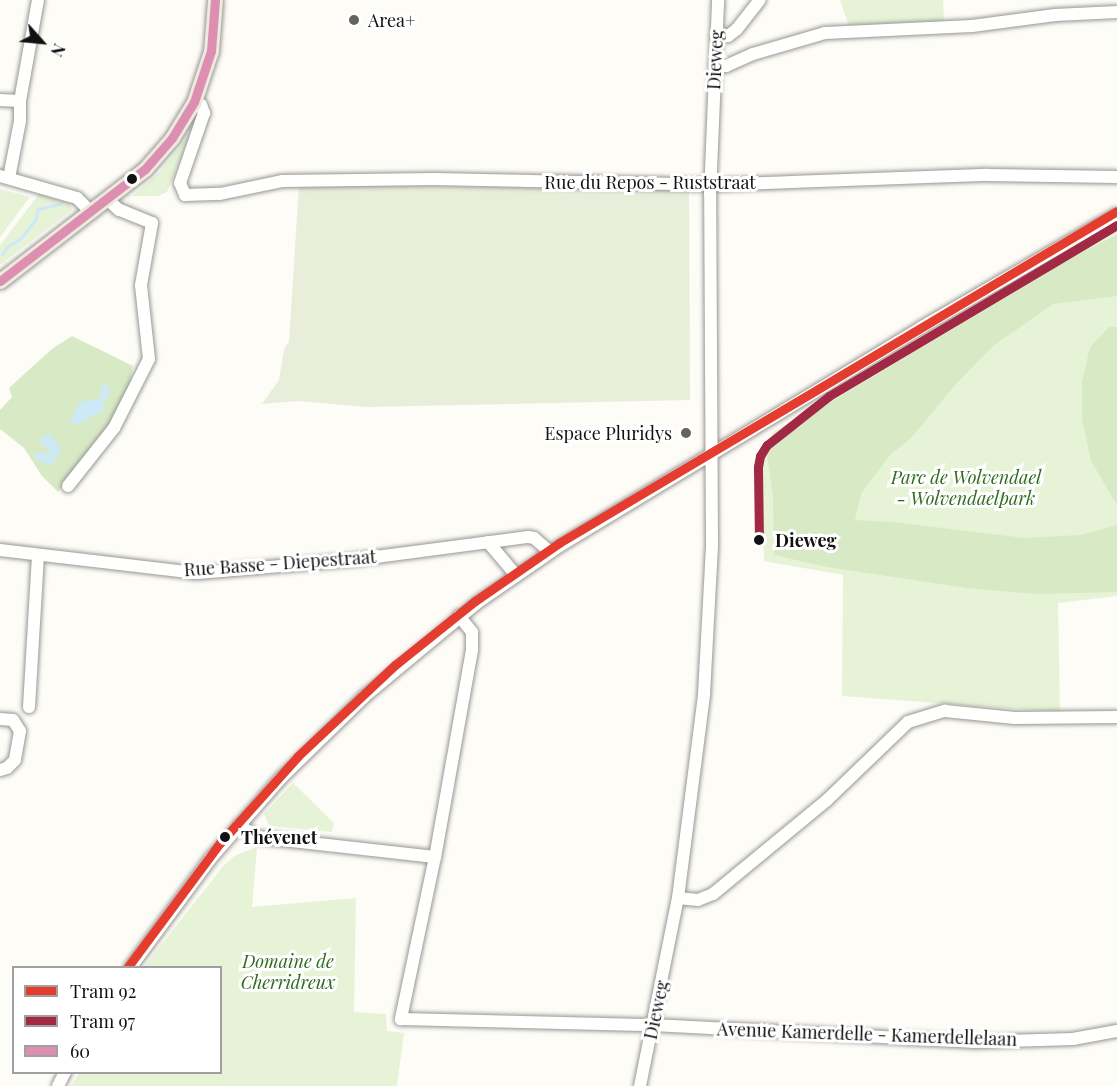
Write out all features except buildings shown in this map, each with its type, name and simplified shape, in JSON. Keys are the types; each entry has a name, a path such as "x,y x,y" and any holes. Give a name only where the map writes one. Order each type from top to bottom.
{"main road":[{"path":"0,281 91,212 156,157 194,102 211,51 215,0"}],"street":[{"path":"38,0 20,101 20,121 4,177 77,198 91,212"},
{"name":"Dieweg","path":"640,1086 678,898 705,682 712,545 711,185 718,0"},
{"path":"716,35 728,36 737,29 760,0"},
{"path":"715,66 726,66 753,54 825,33 972,26 1055,15 1117,12"},
{"path":"0,100 20,101"},
{"name":"Rue du Repos - Ruststraat","path":"194,102 201,105 204,113 180,183 184,195 220,194 282,181 434,179 711,185 988,175 1117,177"},
{"path":"68,486 114,428 149,359 141,285 152,223 119,210 107,199"},
{"path":"131,966 187,888 239,825 343,717 459,616 550,552 1117,214"},
{"name":"Rue Basse - Diepestraat","path":"0,550 197,573 353,560 534,538 550,552"},
{"path":"488,542 516,575"},
{"path":"29,706 38,555"},
{"path":"239,825 256,837 435,857 473,640 472,632 459,616"},
{"path":"678,898 698,900 713,894 826,800 908,722 945,711 1015,718 1117,717"},
{"path":"0,719 13,720 20,731 15,760 7,768 0,770"},
{"name":"Avenue Kamerdelle - Kamerdellelaan","path":"435,857 401,1019 653,1024 973,1042 1073,1039 1117,1031"}],"green space":[{"path":"840,0 943,0 944,23 849,26"},
{"path":"191,132 167,192 159,196 132,196 160,172"},
{"path":"299,185 689,189 690,400 367,407 297,401 262,404 279,380 284,349 289,342"},
{"path":"0,189 30,197 0,237"},
{"path":"39,194 70,203 72,210 0,265 0,245"},
{"name":"Parc de Wolvendael - Wolvendaelpark","path":"1117,228 1117,596 1058,603 1060,712 842,696 843,575 764,561 761,458 773,432"},
{"path":"1117,235 1117,296 1053,304 993,346 957,383 911,438 890,455 861,494 855,520 894,522 1025,538 1080,535 1117,525 1117,592 1035,594 967,588 827,567 774,555 773,496 767,456 782,431 1084,251"},
{"path":"1109,327 1117,327 1117,505 1091,461 1082,419 1082,382 1090,347"},
{"path":"72,336 133,366 128,393 107,433 58,492 42,476 24,448 0,429 0,410 12,397 9,388 53,348"},
{"path":"293,783 334,823 332,832 269,826 264,814"},
{"name":"Domaine de Cherridreux","path":"257,847 252,907 356,898 354,1012 386,1014 387,1031 404,1033 397,1086 71,1086 78,1074 222,1074 222,966 145,966 224,865 236,855"}],"water":[{"path":"102,384 109,388 109,396 102,402 105,409 78,424 70,422 79,403 101,398"},
{"path":"49,433 61,449 53,464 38,461 34,455 37,452 54,456 39,441"}],"waterway":[{"path":"2,254 7,247 21,238 35,220 38,209 60,204"}],"tram line":[{"name":"92","path":"128,966 220,843 298,756 395,665 475,601 559,543 1117,211"},
{"name":"97","path":"759,541 758,467 760,456 767,445 829,396 1117,225"}],"transit line":[{"name":"60","path":"0,281 145,169 172,138 194,102 211,51 215,0"}],"place":[{"name":"Area+","path":"354,20"},
{"name":"Espace Pluridys","path":"686,433"},
{"name":"Dieweg","path":"759,540"},
{"name":"Thévenet","path":"225,837"}]}
